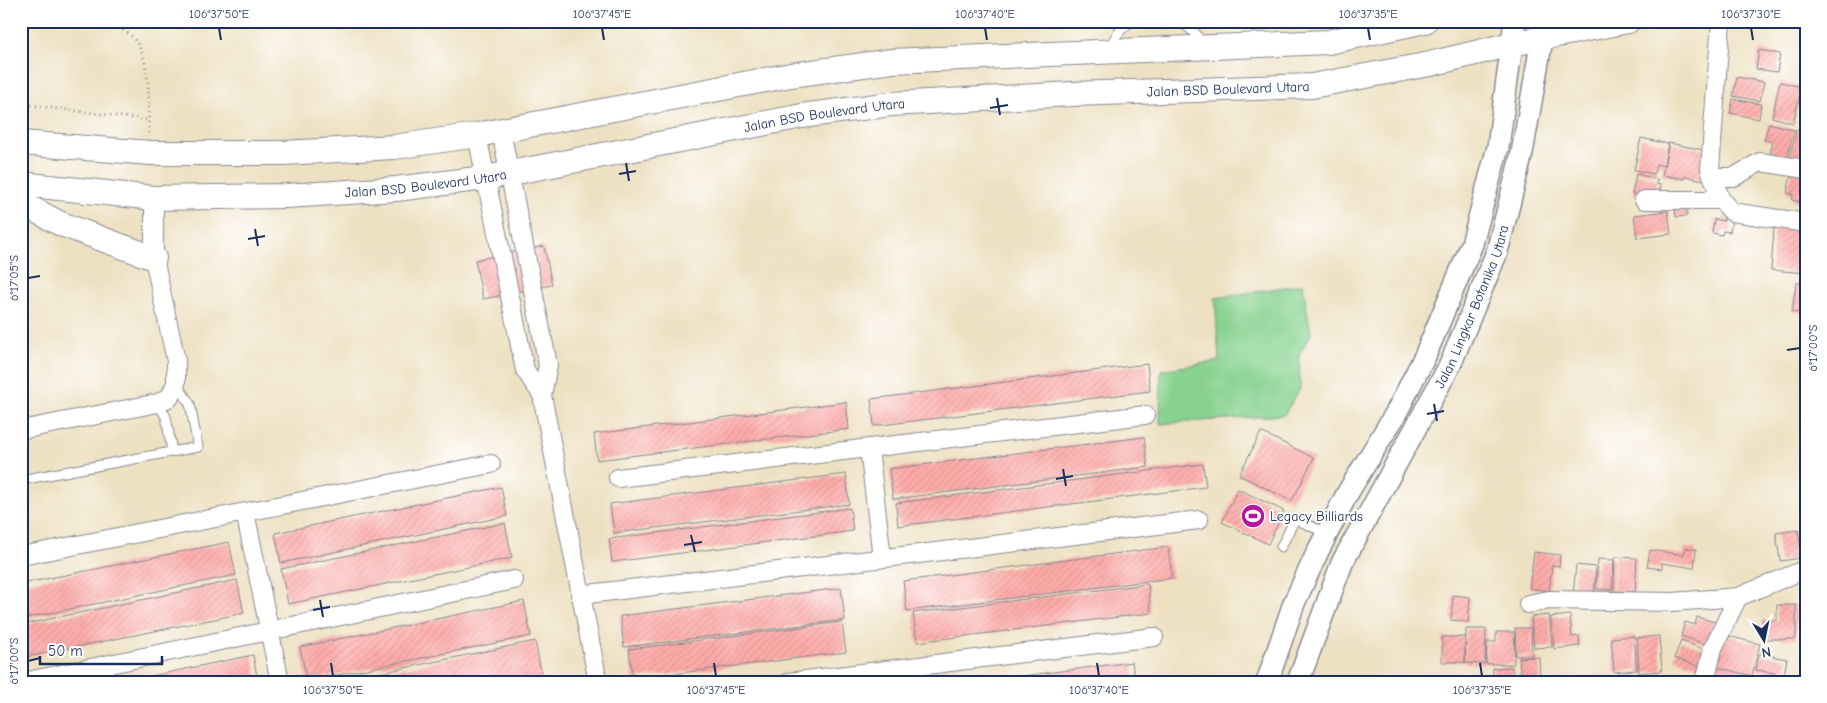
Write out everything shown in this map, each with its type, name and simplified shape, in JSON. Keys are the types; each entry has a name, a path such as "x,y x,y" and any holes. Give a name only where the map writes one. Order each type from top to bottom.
{"main road":[{"path":"21,143 151,153 283,153 394,147 477,135 791,75 892,61 1328,42 1425,21"},
{"name":"Jalan BSD Boulevard Utara","path":"21,184 154,198 286,196 396,189 486,178 802,116 891,104 1072,94 1312,86 1430,64 1514,33 1628,21"},
{"path":"21,203 61,224 154,258"}],"street":[{"path":"1721,21 1710,169 1721,200 1732,212 1806,222"},
{"name":"Jalan Lingkar Botanika Utara","path":"1298,682 1342,562 1450,365 1497,252 1522,152 1543,30"},
{"name":"Jalan Lingkar Botanika Utara","path":"1267,682 1294,603 1347,494 1396,413 1425,356 1472,244 1498,147 1514,33"},
{"path":"501,130 548,365 542,395 598,682"},
{"path":"477,135 525,370 542,395"},
{"path":"1714,178 1734,176 1760,162 1806,169"},
{"path":"21,430 158,403 170,397 176,383 176,361 154,258 154,198"},
{"path":"1644,200 1721,200"},
{"path":"515,323 539,319"},
{"path":"618,478 1145,415"},
{"path":"869,448 882,558"},
{"path":"21,556 492,464"},
{"path":"245,512 280,682"},
{"path":"580,595 1200,520"},
{"path":"1528,604 1549,600 1672,602 1738,597 1806,569"},
{"path":"23,682 514,580"},
{"path":"1705,682 1713,648 1738,597"},
{"path":"789,682 877,676 1154,637"}],"lane":[{"path":"1107,51 1114,37 1125,25 1132,21"},
{"path":"1181,21 1196,34 1204,48"},
{"path":"21,480 198,447 190,404 176,383"},
{"path":"158,403 166,417 172,451"},
{"path":"1281,547 1295,518 1327,534"}],"path":[{"path":"21,104 148,120 147,80 141,50 135,40 124,31 89,21"}],"green space":[{"path":"1303,284 1311,334 1299,354 1300,389 1284,415 1160,424 1161,370 1219,361 1215,298"}],"building":[{"path":"1759,50 1780,54 1777,72 1756,69"},
{"path":"1737,77 1764,82 1760,101 1733,96"},
{"path":"1780,82 1802,87 1793,123 1772,117"},
{"path":"1733,99 1761,104 1759,119 1730,113"},
{"path":"1769,123 1794,130 1787,158 1770,154 1773,142 1764,140"},
{"path":"1796,130 1806,132 1806,163 1789,161"},
{"path":"1641,138 1668,144 1664,166 1656,164 1654,174 1634,170"},
{"path":"1669,143 1709,151 1703,180 1685,176 1684,179 1662,175"},
{"path":"1792,171 1806,174 1806,197 1802,196 1801,202 1792,200 1793,194 1787,193"},
{"path":"1636,174 1657,179 1656,184 1661,185 1658,196 1653,199 1632,194"},
{"path":"1674,202 1686,202 1687,216 1676,217"},
{"path":"1668,211 1671,234 1637,238 1634,215"},
{"path":"1724,217 1732,219 1730,232 1723,231 1722,235 1712,233 1714,219 1724,221"},
{"path":"1774,228 1802,230 1800,250 1806,250 1806,273 1771,270"},
{"path":"544,246 552,285 483,299 475,260"},
{"path":"1796,283 1806,284 1806,314 1792,312"},
{"path":"1147,364 1150,391 874,426 871,399"},
{"path":"846,402 849,429 597,460 594,434"},
{"path":"1261,432 1314,458 1292,501 1239,475"},
{"path":"1144,437 1148,467 893,499 889,469"},
{"path":"1203,464 1206,487 898,526 896,503"},
{"path":"846,474 849,504 614,533 610,504"},
{"path":"501,487 507,516 281,563 275,533"},
{"name":"Legacy Billiards","path":"1238,489 1284,511 1268,544 1222,522"},
{"path":"850,508 853,531 612,562 609,539"},
{"path":"505,523 512,558 288,604 281,569"},
{"path":"1798,530 1802,558 1780,561 1776,533"},
{"path":"229,542 236,575 21,619 21,584"},
{"path":"1168,547 1172,578 907,611 903,581"},
{"path":"1685,548 1696,549 1694,568 1662,563 1662,569 1647,567 1650,550 1684,555"},
{"path":"1534,552 1560,555 1559,566 1552,565 1549,591 1529,588"},
{"path":"1615,557 1637,558 1635,592 1614,591"},
{"path":"1598,559 1614,560 1612,590 1596,589"},
{"path":"1576,565 1596,567 1594,598 1573,596"},
{"path":"237,580 244,613 21,658 21,625"},
{"path":"1148,584 1151,613 917,642 913,613"},
{"path":"841,588 845,620 624,647 620,616"},
{"path":"1453,595 1470,597 1468,622 1451,620"},
{"path":"524,601 531,636 307,681 300,647"},
{"path":"1777,605 1796,605 1796,639 1762,639 1762,620 1777,620"},
{"path":"1549,615 1552,647 1534,648 1531,617"},
{"path":"1570,615 1572,637 1579,636 1580,646 1554,649 1551,617"},
{"path":"1697,617 1715,622 1712,631 1718,633 1714,647 1681,636 1685,622 1695,625"},
{"path":"842,622 846,652 633,679 629,649"},
{"path":"1515,628 1531,628 1532,656 1516,656"},
{"path":"1466,629 1486,629 1485,664 1465,663"},
{"path":"1496,632 1515,632 1514,664 1486,664 1487,642 1496,642"},
{"path":"1724,635 1760,644 1752,676 1716,667"},
{"path":"1634,636 1637,670 1614,672 1611,638"},
{"path":"1659,636 1662,671 1639,673 1637,638"},
{"path":"1442,637 1465,637 1465,662 1442,662"},
{"path":"535,641 543,682 341,681"},
{"path":"1681,641 1709,651 1703,668 1674,658"},
{"path":"1759,654 1787,659 1784,674 1796,676 1795,682 1773,682 1775,673 1756,670"},
{"path":"253,655 258,682 128,682 128,681"},
{"path":"1539,657 1540,680 1521,681 1519,658"},
{"path":"1132,662 1135,682 983,682 983,681"},
{"path":"1512,667 1513,682 1493,682 1493,668"}],"place":[{"name":"Legacy Billiards","path":"1253,516"}]}
